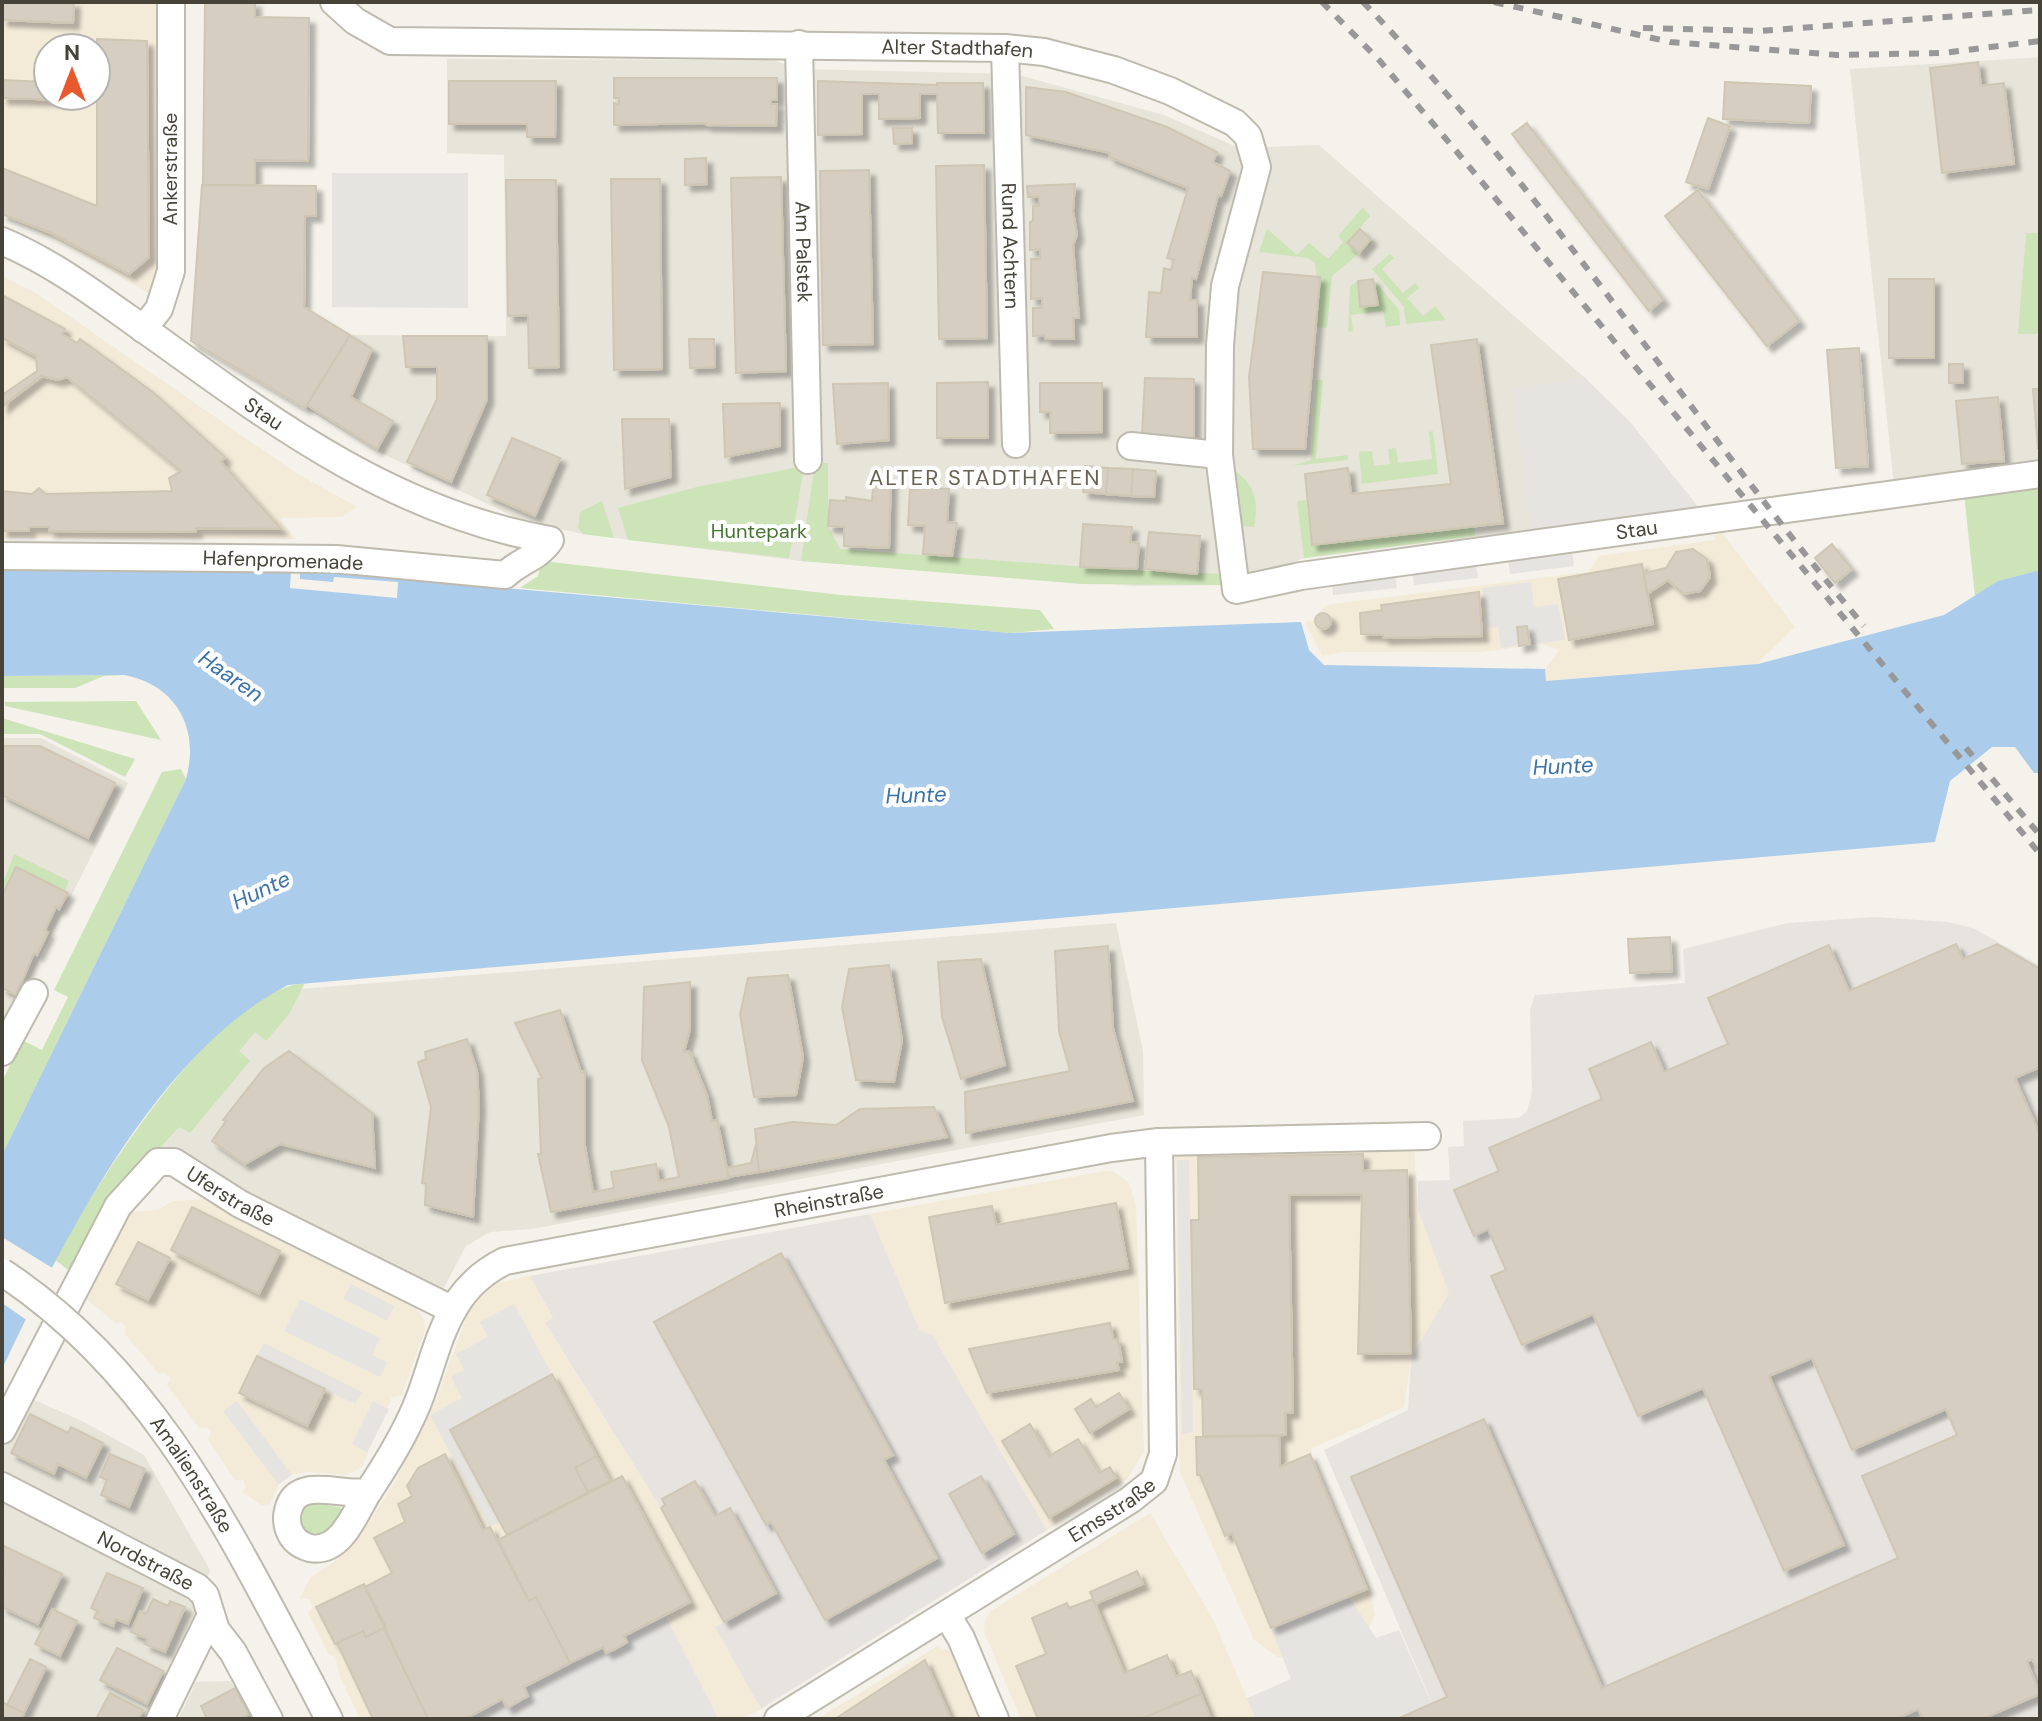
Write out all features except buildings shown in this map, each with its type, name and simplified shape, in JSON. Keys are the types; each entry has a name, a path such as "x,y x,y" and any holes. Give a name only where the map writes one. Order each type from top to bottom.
{"street":[{"name":"Ankerstraße","path":"143,329 159,309 171,271 171,2"},
{"name":"Alter Stadthafen","path":"334,2 355,21 390,41 799,44 1005,48 1044,52 1135,77 1235,123 1248,136 1257,167 1225,286 1220,345 1219,455 1236,590"},
{"name":"Am Palstek","path":"799,44 808,460"},
{"name":"Rund Achtern","path":"1005,48 1016,444"},
{"name":"Stau","path":"2,241 65,273 304,442 372,481 452,515 511,533 550,540"},
{"path":"1131,446 1219,455"},
{"name":"Stau","path":"1236,590 1291,577 2040,474"},
{"name":"Hafenpromenade","path":"2,556 336,559 505,575 516,564 540,555 550,540"},
{"path":"2,1052 34,993"},
{"name":"Rheinstraße","path":"369,1491 402,1437 453,1310 478,1278 505,1261 1159,1142 1427,1136"},
{"name":"Emsstraße","path":"778,1719 1137,1496 1154,1481 1160,1468 1159,1142"},
{"name":"Uferstraße","path":"2,1430 118,1206 158,1162 174,1162 240,1204 453,1310"},
{"name":"Amalienstraße","path":"2,1272 39,1298 96,1348 175,1442 216,1506 329,1719"},
{"name":"Nordstraße","path":"2,1486 197,1587 205,1595 210,1617 269,1719"},
{"path":"947,1615 961,1638 995,1719"},
{"path":"160,1719 210,1617"}],"shaded area":[{"path":"2,2 168,2 161,301 70,246 2,215"},
{"path":"2040,57 2040,233 2026,233 2019,334 2040,334 2040,474 1894,485 1850,69"},
{"path":"447,59 773,60 799,69 1015,74 1164,115 1239,148 1319,145 1584,377 1630,422 1699,508 1305,558 1225,585 1136,586 801,561 583,534 523,521 379,452 305,408 350,335 506,336 504,155 447,153"},
{"path":"332,173 468,173 468,308 332,307"},
{"path":"2,276 37,294 296,473 357,507 342,517 280,518 295,539 2,538"},
{"path":"1584,377 1630,422 1699,508 1531,531 1513,390"},
{"path":"1722,533 1795,627 1757,664 1545,681 1545,669 1559,650 1541,644 1481,652 1342,652 1322,656 1305,622 1313,621 1326,605 1588,572 1599,556 1715,540 1714,535"},
{"path":"1572,551 1574,566 1510,574 1508,559"},
{"path":"1476,562 1478,578 1414,585 1412,570"},
{"path":"1395,572 1397,588 1333,595 1332,580"},
{"path":"1531,582 1534,607 1558,604 1565,640 1501,648 1498,627 1487,628 1482,588"},
{"path":"2,738 41,738 128,783 2,1033"},
{"path":"1874,917 1949,922 1975,929 2040,966 2040,1719 1394,1719 1431,1701 1324,1450 1408,1410 1411,1358 1449,1293 1418,1210 1418,1181 1450,1180 1448,1147 1464,1146 1463,1121 1519,1118 1527,1111 1532,1092 1530,1010 1535,995 1685,983 1683,949 1787,923"},
{"path":"1116,923 1143,1051 1144,1115 532,1229 490,1232 466,1246 441,1293 138,1142 288,990"},
{"path":"1414,1146 1418,1210 1450,1293 1411,1358 1404,1407 1310,1449 1370,1589 1375,1615 1365,1635 1297,1662 1276,1656 1254,1640 1180,1472 1175,1154"},
{"path":"1177,1160 1189,1160 1193,1432 1182,1434"},
{"path":"1105,1171 1114,1172 1129,1183 1136,1206 1144,1452 1127,1479 1047,1530 933,1336 919,1329 870,1214"},
{"path":"204,1199 397,1298 416,1309 424,1319 425,1330 402,1395 392,1397 362,1467 347,1475 307,1472 292,1475 278,1485 270,1504 262,1505 242,1492 246,1487 243,1480 235,1480 208,1439 211,1433 207,1427 199,1428 167,1385 170,1378 165,1373 159,1374 125,1334 126,1327 122,1322 115,1323 87,1299 131,1212 158,1210 173,1201"},
{"path":"870,1214 919,1329 933,1336 1047,1530 761,1709 715,1627 724,1622 661,1508 545,1323 553,1318 530,1276"},
{"path":"530,1276 553,1319 545,1324 661,1508 724,1622 716,1627 761,1709 741,1719 360,1719 339,1674 335,1656 329,1655 308,1613 313,1607 309,1599 300,1598 310,1578 337,1560 363,1532 396,1480 437,1397 471,1305 497,1283"},
{"path":"351,1284 394,1306 387,1321 343,1299"},
{"path":"300,1299 380,1338 372,1355 387,1362 380,1377 284,1331"},
{"path":"514,1304 596,1456 588,1492 512,1532 505,1519 490,1527 430,1415 462,1398 451,1377 464,1370 456,1354 488,1337 480,1322"},
{"path":"264,1343 362,1392 355,1404 257,1356"},
{"path":"14,1391 82,1421 144,1455 210,1570 195,1615 149,1719 2,1719 2,1416"},
{"path":"237,1401 292,1475 278,1484 223,1411"},
{"path":"373,1401 389,1409 367,1452 352,1444"},
{"path":"1150,1513 1213,1619 1256,1719 1021,1719 984,1632 985,1620 991,1611"},
{"path":"931,1579 955,1585 855,1648 836,1637"},
{"path":"1349,1597 1376,1638 1399,1630 1431,1702 1393,1719 1256,1719 1247,1698 1291,1679 1271,1628"},
{"path":"665,1615 717,1716 713,1719 465,1719 502,1699 507,1708 528,1696 524,1687 603,1647 606,1653 615,1649 627,1642 624,1636"},
{"path":"936,1647 950,1651 980,1719 817,1719"},
{"path":"231,1681 252,1719 178,1719 196,1682"}],"green space":[{"path":"1363,207 1370,216 1347,243 1359,253 1371,239 1373,242 1332,276 1327,328 1316,327 1320,278 1317,277 1315,263 1308,258 1259,252 1267,229 1297,255 1309,243 1328,259 1343,242 1338,236"},
{"path":"2026,233 2040,233 2040,334 2018,334"},
{"path":"1390,254 1394,258 1382,269 1403,293 1415,283 1419,288 1407,298 1423,316 1435,306 1446,320 1406,324 1404,307 1372,269"},
{"path":"1358,281 1361,307 1378,305 1375,281 1399,310 1400,325 1386,327 1383,311 1351,315 1353,331 1348,332 1350,286"},
{"path":"1316,380 1323,380 1316,459 1348,455 1348,460 1292,466 1311,460"},
{"path":"1433,431 1438,474 1362,484 1359,452 1372,451 1374,466 1390,464 1388,449 1396,448 1398,463 1432,459 1429,432"},
{"path":"815,463 828,463 828,526 840,549 1224,574 1225,585 1082,584 801,561"},
{"name":"Huntepark","path":"804,466 789,558 628,540 618,508 697,487"},
{"path":"1234,470 1247,482 1254,495 1254,527 1241,526"},
{"path":"2040,485 2040,570 1998,581 1975,596 1964,494"},
{"path":"1306,500 1312,545 1474,527 1475,536 1304,558 1297,501"},
{"path":"602,501 614,538 583,534 578,528 580,512"},
{"path":"542,561 841,595 1040,610 1054,629 1010,633 520,588 538,576"},
{"path":"124,675 104,676 75,688 2,688 2,676"},
{"path":"136,701 161,740 5,706 5,702"},
{"path":"2,718 135,759 125,777 40,734 2,734"},
{"path":"181,769 186,779 2,1155 2,1082 22,1040 42,1050 68,997 54,990 162,772"},
{"path":"14,854 69,881 65,890 16,867 6,888 2,886"},
{"path":"305,983 289,1014 266,1041 255,1032 239,1051 250,1061 190,1133 179,1127 111,1201 75,1275 54,1259 129,1141 197,1055 234,1019 270,994"},
{"path":"312,1502 342,1508 336,1522 322,1534 307,1532 301,1525 304,1506"}],"water":[{"path":"2,570 336,573 1010,633 1301,622 1309,650 1324,665 1545,669 1546,681 1758,664 1944,615 1998,581 2040,570 2040,773 2034,773 2015,747 1992,747 1950,781 1935,842 288,985 241,1015 197,1055 156,1102 85,1208 2,1369 2,1155 186,779 190,743 187,727 171,699 142,680 124,675 2,676"}],"pier":[{"path":"291,569 300,569 300,579 333,582 334,577 398,582 397,598 290,588"},
{"path":"2,1237 54,1269 25,1328 28,1321 2,1303"}],"railway":[{"path":"1322,2 1379,60 1452,146 2040,854"},
{"path":"1363,2 1495,152 1864,626"},
{"path":"1494,2 1670,42 1837,55 1942,53 2040,41"},
{"path":"1643,28 1759,31 2040,10"},
{"path":"1966,748 2039,834"}],"district":[{"name":"ALTER STADTHAFEN","path":"985,477"}],"water label":[{"name":"Haaren","path":"231,676"},
{"name":"Hunte","path":"1563,766"},
{"name":"Hunte","path":"916,795"},
{"name":"Hunte","path":"261,890"}]}
